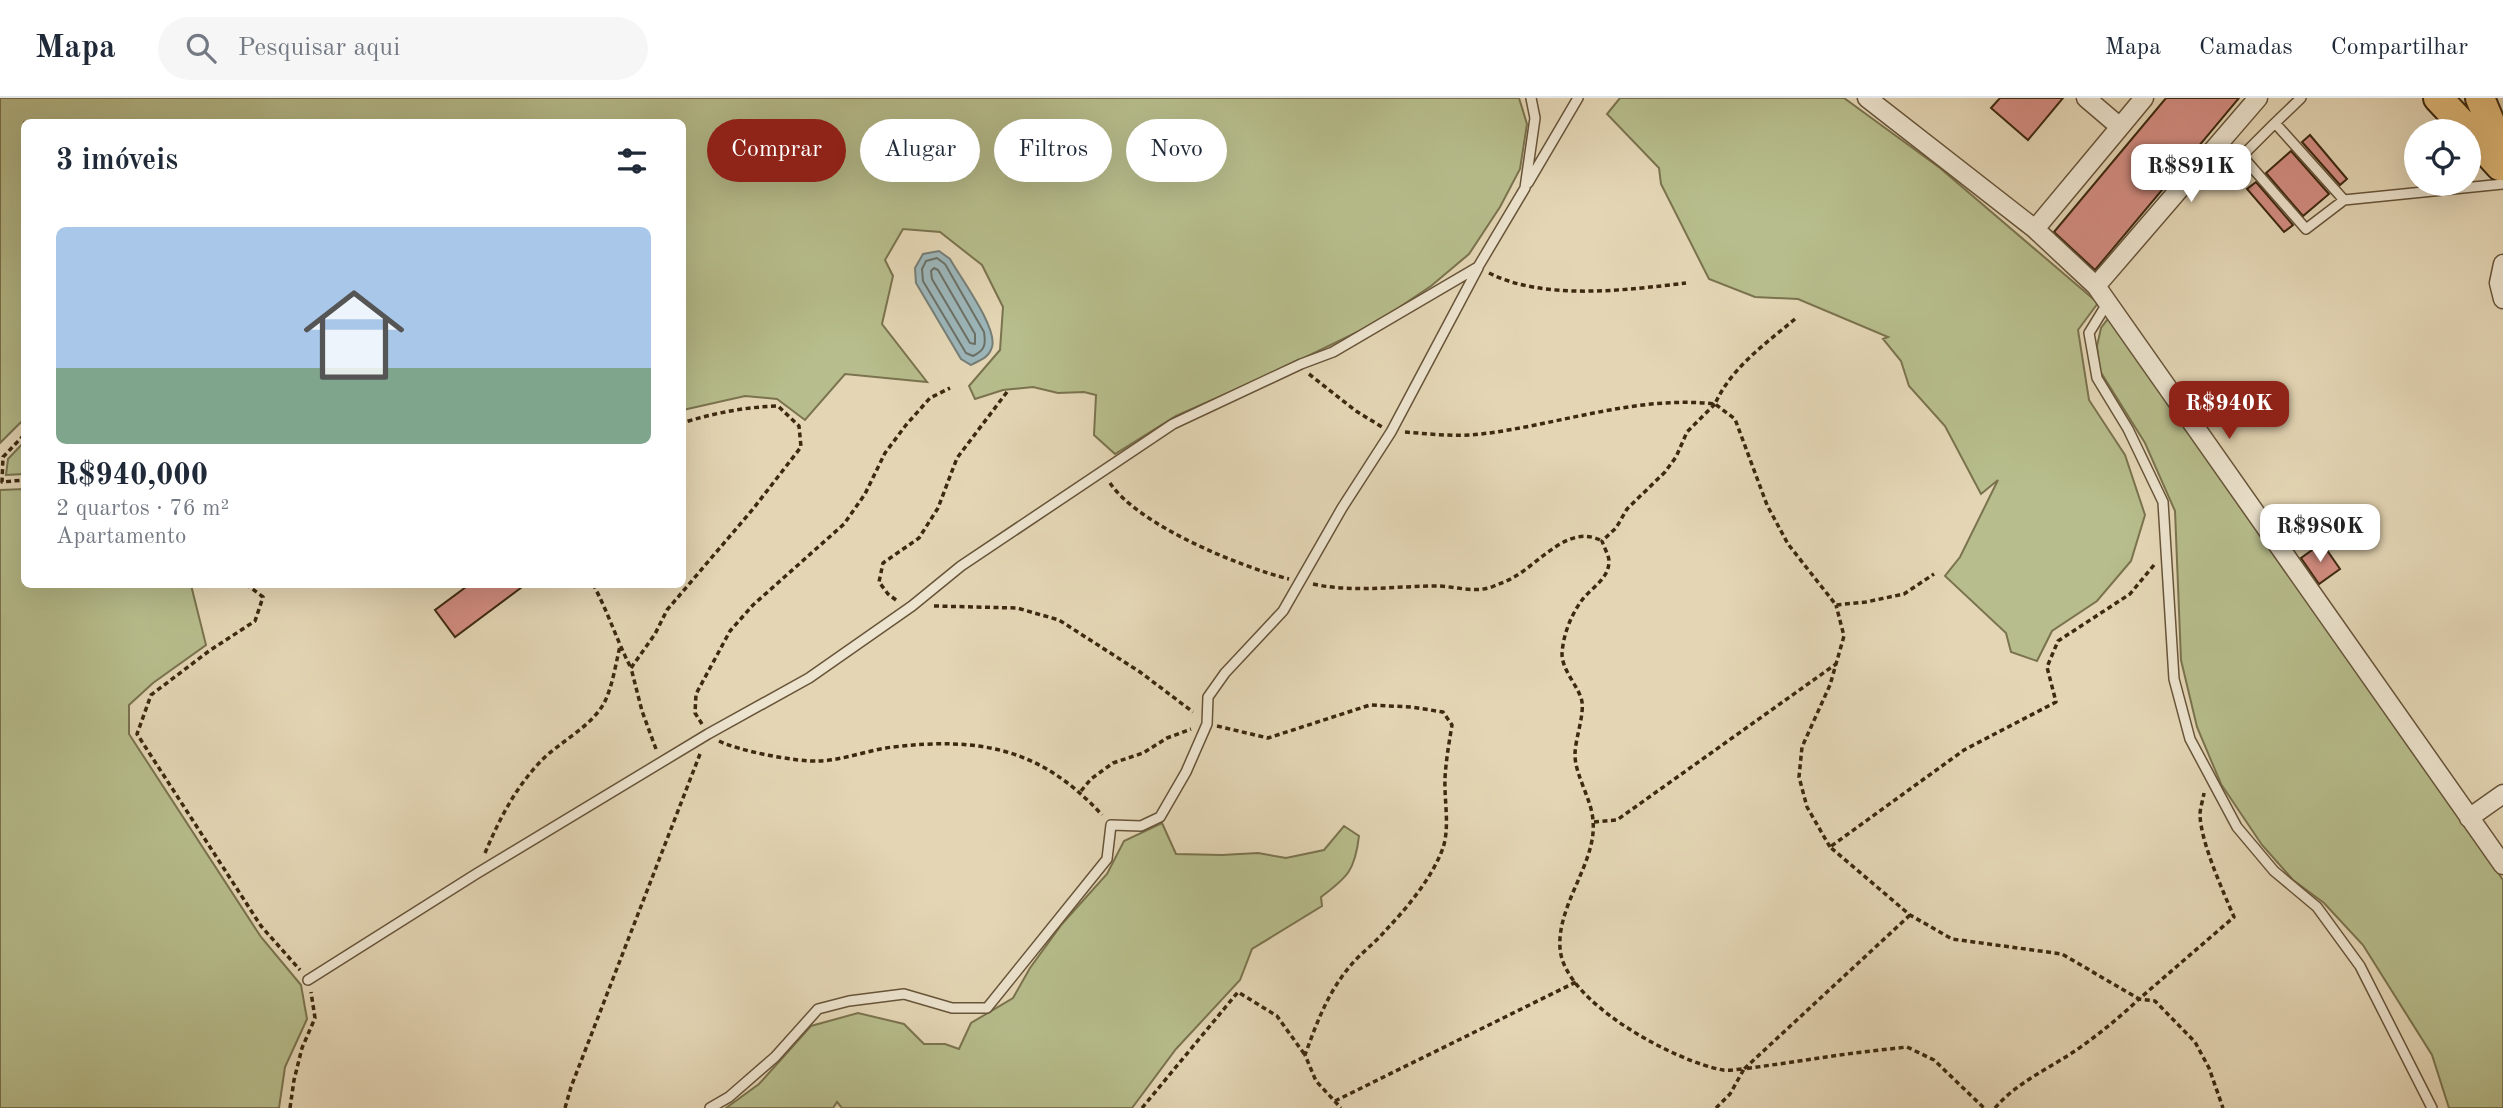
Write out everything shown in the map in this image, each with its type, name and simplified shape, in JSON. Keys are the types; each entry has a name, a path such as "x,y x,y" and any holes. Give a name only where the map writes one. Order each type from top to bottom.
{"main road":[{"path":"2438,98 2457,119"},
{"path":"2480,98 2503,153"},
{"path":"2481,145 2503,169"}],"street":[{"path":"1867,98 2035,229 2096,286 2503,865"},
{"path":"2086,98 2120,127"},
{"path":"2035,229 2144,98"},
{"path":"2096,286 2258,98"},
{"path":"2503,264 2499,283 2503,299"},
{"path":"2469,818 2503,794"}],"lane":[{"path":"1525,188 1535,118 1531,98"},
{"path":"710,1108 729,1097 775,1057 818,1009 849,1001 904,994 951,1008 987,1008 1107,859 1111,825 1140,826 1160,817 1186,772 1207,724 1208,697 1225,673 1283,611 1298,582 1391,432 1478,267 1578,98"},
{"path":"2301,98 2242,156 2305,229 2344,200 2503,184"},
{"path":"2275,123 2344,200"},
{"path":"308,980 476,874 708,734 809,678 912,606 961,566 1173,424 1301,364 1333,352 1478,267"},
{"path":"2108,302 2089,333 2097,378 2128,429 2163,502 2174,679 2190,739 2237,827 2274,871 2316,907 2360,966 2432,1108"}],"path":[{"path":"1478,267 1496,276 1539,288 1636,289 1686,283"},
{"path":"1602,541 1616,528 1628,509 1665,472 1676,457 1687,432 1715,404 1724,385 1794,319"},
{"path":"1301,364 1314,379 1356,411 1391,432 1477,435 1643,406 1688,401 1715,404 1735,419 1767,505 1788,544 1836,605 1844,636 1830,685 1802,747 1799,776 1807,807 1830,847 1910,915 1952,939 2062,954 2139,999 2155,1001 2195,1042 2209,1068 2223,1108"},
{"path":"950,388 930,398 906,425 844,524 753,605 730,631 696,694 695,713 708,734 723,743 752,751 817,761 891,747 958,743 991,746 1020,755 1080,791 1111,825"},
{"path":"1007,392 957,458 937,508 919,538 883,563 879,582 888,594 899,602 912,606 1017,608 1059,620 1177,698 1207,724 1268,738 1370,705 1443,712 1452,725 1445,779 1447,810 1443,846 1428,876 1407,905 1385,932 1351,964 1332,991 1319,1015 1306,1055"},
{"path":"686,422 748,407 778,406 799,426 801,447 686,588"},
{"path":"21,438 3,457 2,482 21,480"},
{"path":"1103,471 1114,488 1167,530 1221,557 1266,574 1336,589 1438,586 1460,589 1490,588 1515,577 1570,538 1590,535 1602,541 1609,561 1604,578 1583,598 1569,622 1562,656 1582,701 1575,758 1594,822 1589,849 1561,922 1559,951 1569,975 1601,1010 1665,1050 1725,1071 1907,1047 1934,1060 1984,1108"},
{"path":"1830,847 1964,750 2056,702 2047,667 2058,641 2130,594 2167,550"},
{"path":"1836,605 1904,594 1934,574"},
{"path":"251,588 263,597 256,621 209,651 151,695 136,734 261,926 308,980 315,1018 302,1048 290,1108"},
{"path":"595,588 631,668 642,711 661,764"},
{"path":"631,668 655,634 667,610 686,588"},
{"path":"476,874 497,824 516,792 542,760 578,733 606,701 620,646"},
{"path":"1594,822 1616,820 1836,664"},
{"path":"1080,791 1091,779 1113,764 1143,753 1167,738 1207,724"},
{"path":"565,1108 708,734"},
{"path":"1995,1108 2023,1083 2075,1051 2105,1028 2234,917 2214,867 2200,815 2207,774"},
{"path":"1716,1108 1730,1094 1744,1069 1910,915"},
{"path":"1335,1101 1576,982"},
{"path":"1142,1108 1238,992 1277,1016 1306,1055 1316,1081 1341,1108"}],"green space":[{"path":"0,98 1519,98 1527,124 1520,169 1500,207 1469,254 1431,286 1376,323 1176,416 1115,454 1094,435 1096,395 1084,392 1058,393 1033,387 1003,390 975,399 969,386 1000,350 1003,307 982,265 940,232 903,229 885,260 893,276 882,324 927,382 845,374 805,420 777,399 745,396 686,409 686,119 21,119 21,422 0,443"},
{"path":"1620,98 1844,98 1940,168 2098,303 2078,330 2089,400 2125,455 2145,515 2131,561 2097,601 2052,631 2037,661 2011,652 2006,633 1945,576 1960,557 1998,480 1981,494 1945,426 1909,386 1901,361 1883,339 1888,337 1798,299 1755,297 1709,279 1661,184 1659,168 1607,114"},
{"path":"2107,320 2114,322 2503,880 2503,1108 2449,1108 2432,1055 2363,945 2324,903 2293,880 2262,845 2221,784 2197,727 2181,660 2175,511 2145,443 2100,371 2097,346 2101,328"},
{"path":"21,445 21,474 6,475 8,459"},
{"path":"21,489 21,588 192,588 206,645 153,683 129,705 129,734 261,937 301,985 307,1019 285,1067 279,1108 0,1108 0,490"},
{"path":"1162,823 1176,854 1258,853 1286,858 1324,850 1344,826 1359,836 1349,872 1321,897 1322,906 1252,949 1240,980 1176,1049 1132,1108 842,1108 837,1102 833,1108 726,1108 759,1084 811,1026 858,1013 904,1024 924,1044 945,1044 959,1049 971,1023 1013,998 1030,968 1062,924 1107,874 1124,841"}],"water":[{"path":"939,251 950,259 989,328 991,351 971,365 961,359 916,283 915,268 923,254"}],"building":[{"path":"2000,98 2063,98 2028,140 1991,108"},
{"path":"2166,98 2239,98 2095,270 2054,232"},
{"path":"2310,135 2347,179 2340,185 2302,142"},
{"path":"2291,151 2329,194 2303,216 2266,173"},
{"path":"2256,182 2293,225 2284,232 2247,189"},
{"path":"2322,543 2340,569 2319,584 2301,558"},
{"path":"465,588 521,588 455,637 435,610"}]}
